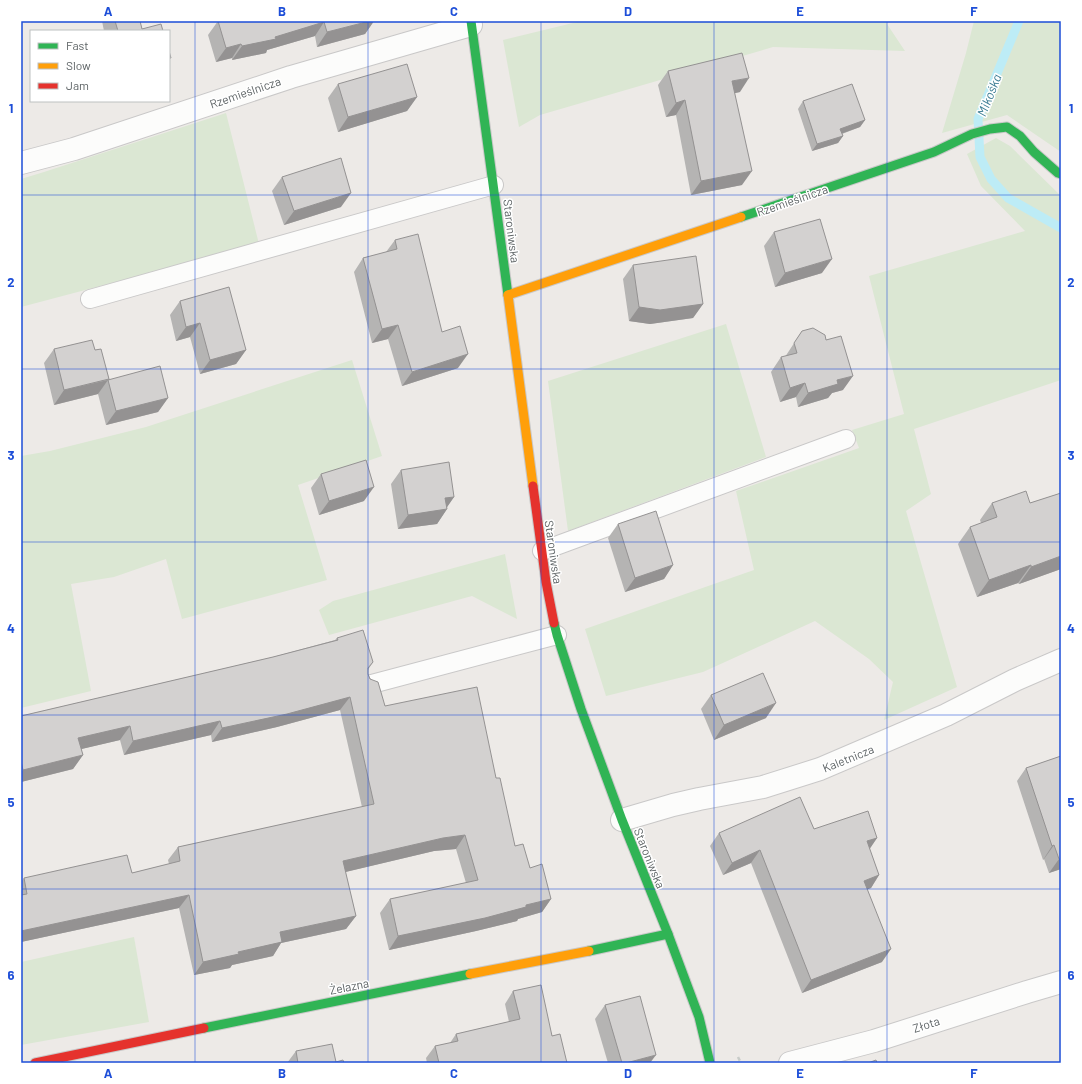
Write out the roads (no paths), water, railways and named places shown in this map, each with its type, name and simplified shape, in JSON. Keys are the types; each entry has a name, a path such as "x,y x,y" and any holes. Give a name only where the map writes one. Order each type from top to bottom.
{"street":[{"name":"Rzemieślnicza","path":"21,163 74,149 291,77 471,23"},
{"name":"Staroniwska","path":"471,23 494,185 546,582 557,634 581,709 622,820 668,934 699,1017 710,1063"},
{"name":"Rzemieślnicza","path":"508,295 934,152 972,134 990,129 1007,128 1020,136 1034,152 1061,174"},
{"name":"Kaletnicza","path":"622,820 673,805 763,787 820,769 946,715 1015,680 1061,660"},
{"name":"Żelazna","path":"35,1063 297,1008 635,942 668,934"},
{"name":"Złota","path":"790,1063 874,1041 1061,982"}],"lane":[{"path":"90,299 494,185"},
{"path":"542,551 846,439"},
{"path":"368,685 557,634"}],"waterway":[{"name":"Mikośka","path":"1019,21 978,119 980,157 991,179 1008,198 1061,228"}]}
